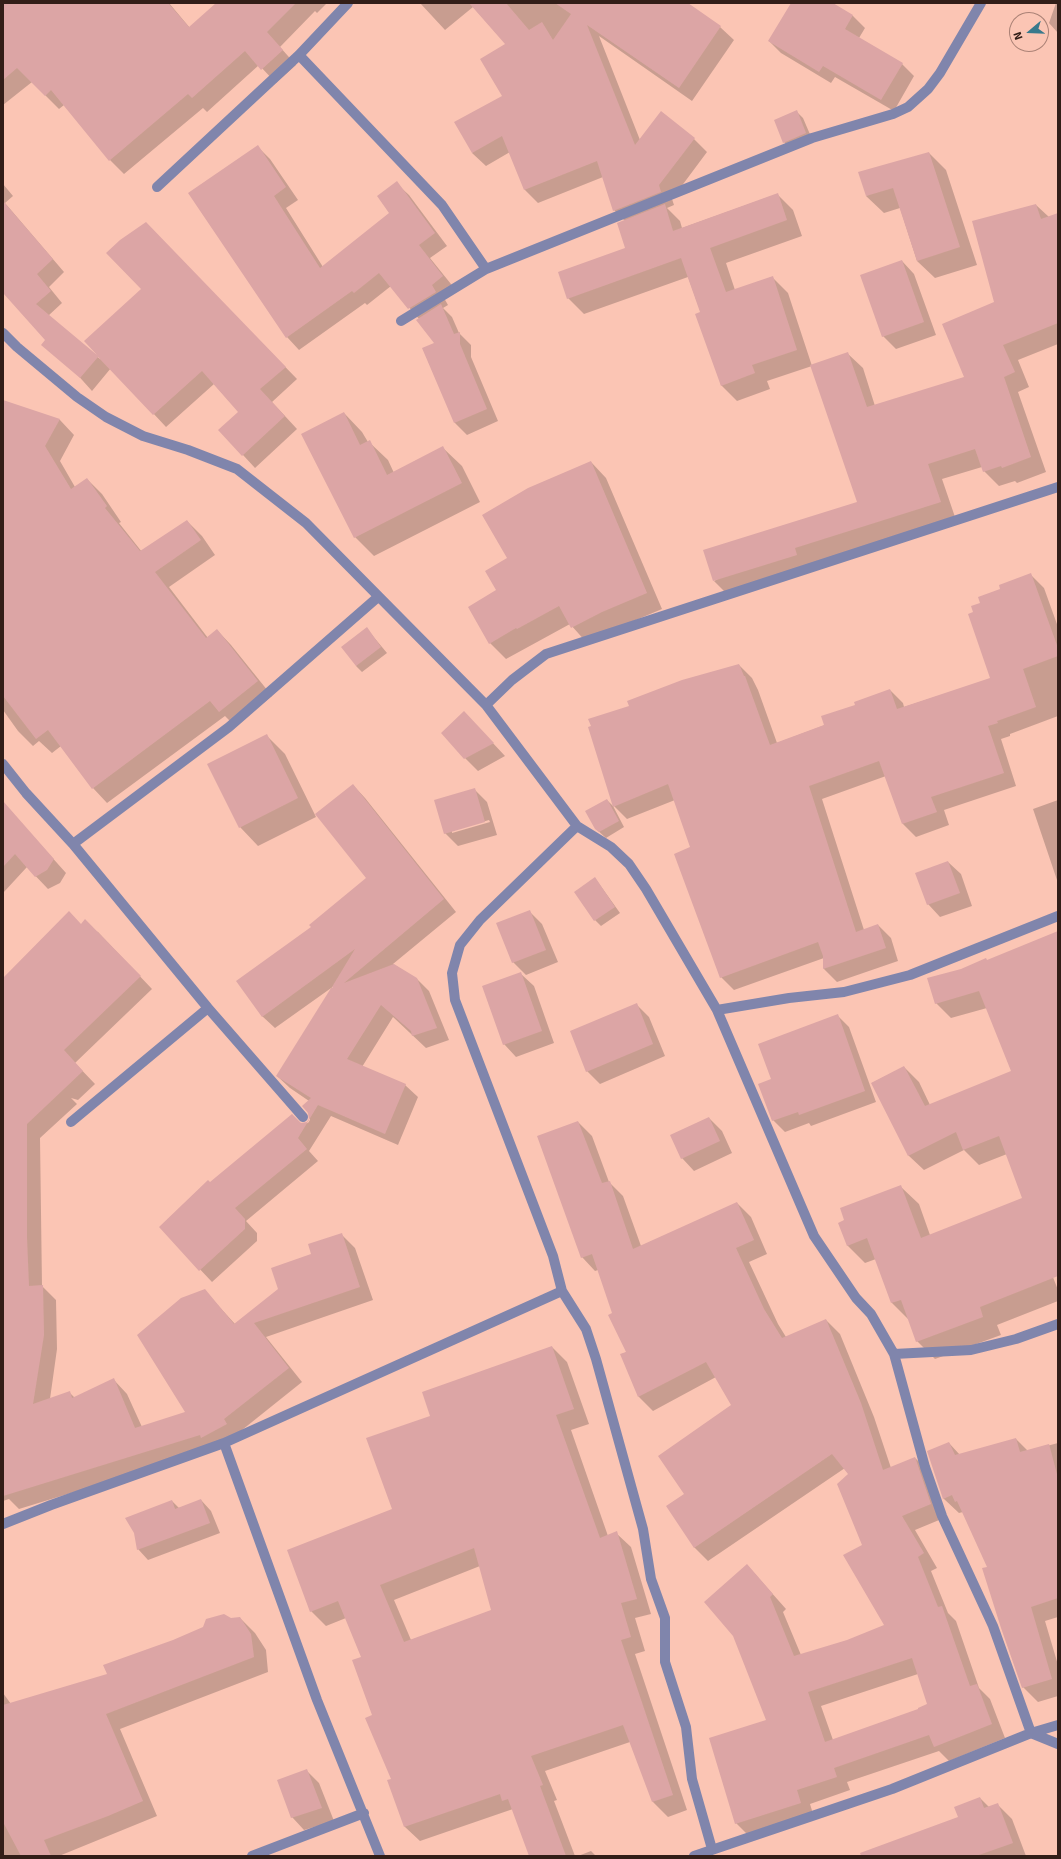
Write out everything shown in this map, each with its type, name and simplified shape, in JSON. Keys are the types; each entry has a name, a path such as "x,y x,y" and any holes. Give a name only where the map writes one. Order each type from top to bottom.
{"street":[{"path":"157,187 299,55 348,3"},
{"path":"401,321 486,269 812,138 893,114 908,107 928,89 940,73 981,3"},
{"path":"299,55 442,205 486,269"},
{"path":"3,333 17,347 77,398 106,417 142,436 188,450 237,469 306,523 486,704 577,826 611,847 629,864 646,889 717,1010 814,1236 852,1292 871,1314 894,1354 925,1467 942,1516 993,1626 1031,1733 1058,1744"},
{"path":"486,704 512,680 546,654 1058,487"},
{"path":"74,844 229,727 378,596"},
{"path":"3,764 26,793 74,844 208,1008 303,1117"},
{"path":"577,826 480,920 460,945 452,973 455,1000 466,1033 552,1256 562,1291 586,1329 643,1529 651,1579 664,1618 665,1662 686,1727 692,1779 712,1849"},
{"path":"717,1010 789,998 844,992 910,975 1058,916"},
{"path":"71,1122 208,1008"},
{"path":"3,1524 51,1505 224,1443 562,1291"},
{"path":"894,1354 971,1350 1016,1339 1058,1324"},
{"path":"224,1443 316,1700 364,1813 380,1856"},
{"path":"694,1856 892,1788 1031,1733 1058,1725"},
{"path":"252,1856 364,1813"}],"building":[{"path":"3,3 168,3 189,27 216,3 296,3 267,32 283,50 261,70 245,51 192,98 188,94 109,161 51,90 45,96 17,68 3,80"},
{"path":"469,3 506,3 529,30 542,22 553,40 571,14 555,3 688,3 721,26 679,88 587,25 635,145 661,111 695,138 659,185 661,192 613,211 597,161 524,190 502,136 472,153 454,122 502,96 480,59 505,44"},
{"path":"791,3 833,3 853,15 845,29 903,63 881,100 823,66 819,72 768,41"},
{"path":"797,110 806,133 783,143 774,120"},
{"path":"258,145 286,187 274,196 320,268 389,213 377,196 397,181 435,233 419,245 443,276 432,285 436,292 408,309 379,273 354,293 352,291 286,338 188,193"},
{"path":"929,152 960,247 917,261 893,188 866,196 858,172"},
{"path":"778,193 787,220 710,248 726,292 773,276 797,350 752,365 755,373 721,386 695,314 700,312 681,258 567,299 558,272 625,248 617,223 665,204 673,231"},
{"path":"3,201 53,259 37,274 51,291 36,304 97,355 84,341 141,289 106,253 120,240 146,222 286,367 260,389 285,416 242,456 218,430 238,412 202,371 153,415 98,357 80,378 41,345 45,340 3,293"},
{"path":"1036,204 1041,219 1058,213 1058,323 1003,345 1015,372 1004,377 1031,457 1002,468 1001,466 983,472 975,449 928,464 941,502 795,548 797,555 713,581 703,550 857,502 810,365 848,352 867,407 964,377 942,324 994,302 972,221"},
{"path":"902,260 924,322 882,337 860,275"},
{"path":"441,304 454,334 460,332 460,344 487,409 454,423 422,348 434,343 416,320"},
{"path":"3,400 60,419 45,446 71,489 87,478 107,506 105,508 140,551 187,520 201,540 155,572 206,638 217,629 258,681 219,712 210,701 92,789 48,730 36,739 3,696"},
{"path":"344,412 360,445 370,440 387,475 443,446 462,483 354,538 301,434"},
{"path":"591,461 647,593 602,612 571,628 559,606 489,644 468,607 496,590 485,571 507,558 482,515 528,488"},
{"path":"1031,573 1058,648 1058,656 1023,669 1036,707 997,721 998,723 988,726 1004,773 931,797 937,812 902,824 879,761 809,786 856,932 878,924 886,948 823,969 823,956 818,942 720,978 674,854 690,847 668,784 613,807 588,727 591,726 588,719 629,706 627,701 682,680 739,664 745,676 770,745 824,725 821,716 855,705 854,702 890,689 897,709 990,678 968,614 973,612 971,606 980,603 978,597 1000,589 999,585"},
{"path":"367,627 381,647 356,666 341,647"},
{"path":"464,711 494,743 464,759 441,733"},
{"path":"267,734 298,798 239,828 207,764"},
{"path":"353,784 444,899 344,983 394,964 417,978 437,1028 412,1036 411,1031 381,1005 347,1059 406,1084 385,1134 318,1105 298,1138 307,1149 235,1208 245,1219 245,1229 199,1271 159,1227 208,1180 210,1182 292,1114 301,1123 307,1122 309,1119 308,1113 302,1106 311,1098 276,1076 331,988 333,988 332,987 355,949 262,1017 236,981 311,927 309,925 366,878 315,814"},
{"path":"475,788 485,822 444,834 434,800"},
{"path":"607,799 619,821 599,832 595,829 585,811"},
{"path":"3,801 54,859 47,870 35,877 15,854 3,867"},
{"path":"948,861 960,893 927,905 915,873"},
{"path":"595,877 615,907 594,921 574,892"},
{"path":"530,910 546,950 512,963 496,923"},
{"path":"69,911 81,924 85,919 141,976 64,1050 83,1071 27,1124 27,1238 29,1286 43,1285 44,1335 33,1404 70,1391 72,1398 114,1378 135,1428 185,1412 137,1335 181,1298 205,1289 234,1324 278,1289 271,1268 311,1254 308,1244 342,1233 360,1287 254,1323 289,1368 224,1419 227,1424 201,1438 200,1435 3,1496 3,978"},
{"path":"1058,931 1058,1276 980,1307 983,1317 916,1342 901,1300 891,1303 867,1238 847,1246 838,1223 844,1220 840,1208 901,1185 921,1238 1022,1198 999,1136 963,1150 956,1132 908,1156 871,1083 904,1066 925,1106 1011,1071 979,991 935,1004 927,978 961,969 986,958 987,960"},
{"path":"521,972 542,1031 503,1045 482,986"},
{"path":"637,1003 653,1044 586,1072 570,1031"},
{"path":"838,1014 865,1091 799,1115 798,1112 772,1121 758,1084 771,1079 758,1044"},
{"path":"709,1117 720,1141 681,1159 670,1135"},
{"path":"578,1121 602,1183 610,1181 633,1249 737,1202 754,1240 736,1248 764,1309 782,1338 826,1319 861,1403 883,1470 915,1457 931,1504 902,1516 924,1553 918,1557 938,1607 942,1606 970,1686 977,1684 992,1724 934,1747 929,1735 834,1768 837,1777 797,1790 801,1803 735,1824 709,1738 766,1720 733,1636 704,1602 747,1564 773,1594 770,1597 794,1656 847,1640 884,1625 843,1555 862,1545 837,1484 848,1474 832,1454 694,1548 666,1506 684,1494 658,1456 731,1405 706,1362 638,1397 620,1354 626,1352 608,1315 612,1313 592,1254 581,1258 537,1136","holes":["912,1658 927,1704 918,1709 825,1742 808,1692"]},
{"path":"552,1346 574,1409 556,1415 600,1538 617,1531 637,1599 621,1603 631,1637 621,1640 673,1795 652,1802 623,1725 531,1756 543,1785 540,1786 566,1856 529,1856 508,1799 502,1801 500,1794 404,1827 387,1780 391,1779 365,1718 372,1715 352,1660 361,1657 338,1601 310,1612 287,1550 392,1509 366,1438 430,1416 422,1392","holes":["474,1548 491,1610 404,1642 380,1585"]},
{"path":"1016,1438 1020,1452 1049,1444 1058,1478 1058,1598 1031,1607 1052,1679 1022,1688 982,1568 987,1567 957,1501 955,1502 952,1495 943,1499 927,1451 949,1442 955,1455"},
{"path":"201,1499 210,1523 137,1550 134,1533 125,1518 172,1500 175,1509"},
{"path":"224,1614 231,1618 240,1617 251,1634 254,1657 106,1714 143,1801 44,1840 51,1856 21,1856 3,1822 3,1705 107,1674 103,1665 173,1640 203,1627 206,1619"},
{"path":"307,1769 322,1808 291,1818 277,1780"},
{"path":"980,1797 984,1808 998,1803 1013,1843 976,1856 861,1856 860,1853 958,1817 954,1807"}]}
